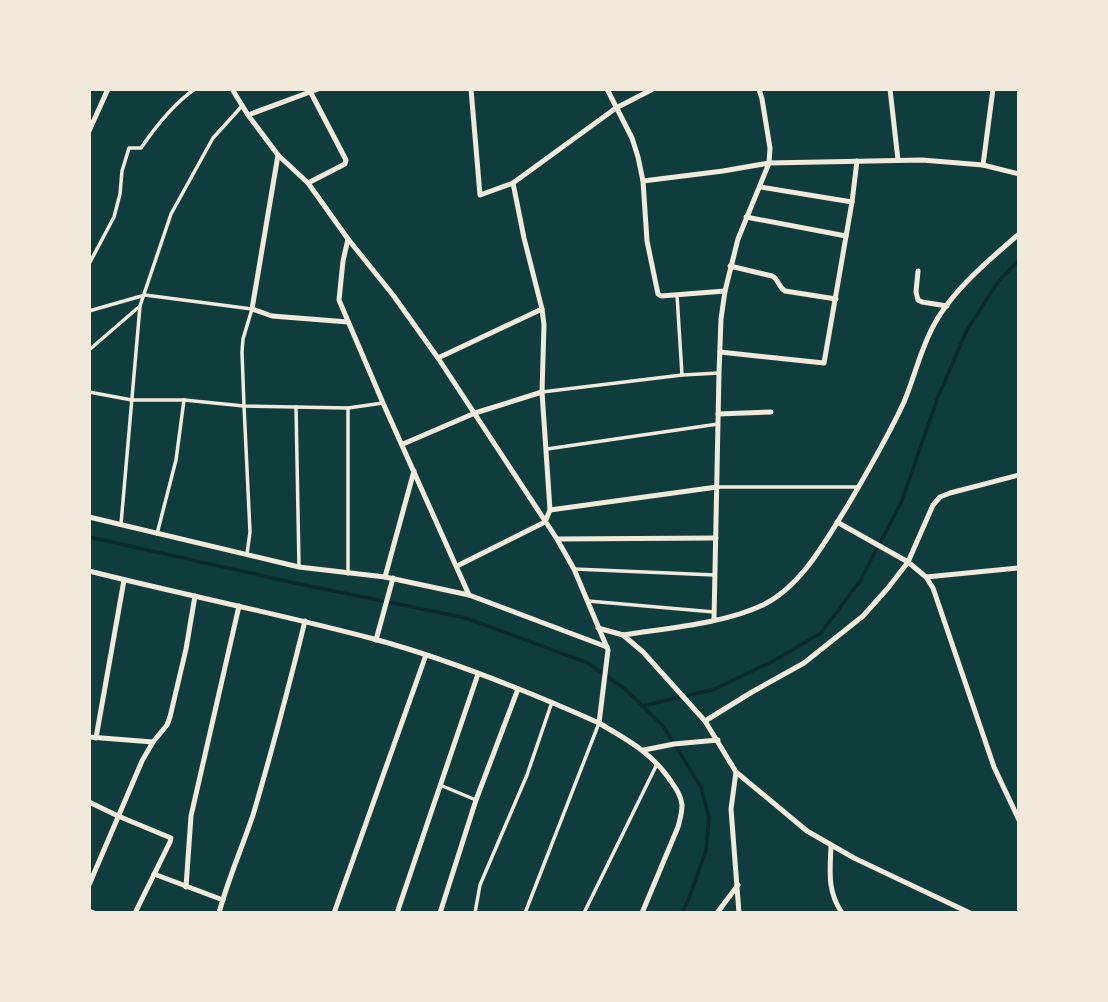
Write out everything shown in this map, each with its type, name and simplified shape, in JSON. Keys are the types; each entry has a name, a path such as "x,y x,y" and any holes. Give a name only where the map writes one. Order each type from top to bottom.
{"street":[{"path":"89,131 108,89"},
{"path":"89,264 114,217 120,194 121,171 129,149 141,148 153,130 183,97 195,89"},
{"path":"232,89 278,155 308,183 393,295 475,413 574,569 608,649 599,723 525,913"},
{"path":"248,115 318,89"},
{"path":"471,89 480,195 513,183 616,108 653,89"},
{"path":"607,89 632,138 638,157 643,181 647,241 659,295 725,291"},
{"path":"714,620 721,319 730,266 746,217 769,163 770,148 759,89"},
{"path":"890,89 898,160"},
{"path":"983,165 993,89"},
{"path":"308,183 345,164 346,160 310,91"},
{"path":"121,524 140,306 171,214 213,138 242,106"},
{"path":"246,556 250,532 243,339 252,309 278,155"},
{"path":"643,181 769,163 898,160 983,165 1019,174"},
{"path":"720,352 824,363 857,161"},
{"path":"457,566 545,522 550,510 542,392 544,325 513,183"},
{"path":"761,187 852,202"},
{"path":"746,217 846,236"},
{"path":"623,635 739,614 765,604 788,587 816,557 859,487 904,400 936,321 986,262 1019,234"},
{"path":"348,239 340,300 383,403 470,595"},
{"path":"730,266 772,276 780,288 785,290 836,299"},
{"path":"918,271 918,300 947,306"},
{"path":"89,311 145,295 252,309 272,316 348,322"},
{"path":"677,295 682,375"},
{"path":"89,351 140,306"},
{"path":"438,358 542,309"},
{"path":"403,444 475,413 542,392 719,373"},
{"path":"89,392 132,400 184,400 244,407 348,408 383,403"},
{"path":"157,534 176,460 184,400"},
{"path":"296,407 299,568"},
{"path":"348,408 348,574"},
{"path":"718,414 771,412"},
{"path":"546,449 718,424"},
{"path":"385,577 414,471"},
{"path":"705,721 804,663 838,638 871,607 908,562 933,505 940,498 1019,475"},
{"path":"550,510 717,487 859,487"},
{"path":"89,517 299,568 385,577 470,595 608,649"},
{"path":"837,522 908,562 926,576 933,588 994,767 1018,818"},
{"path":"557,539 716,538"},
{"path":"926,576 1019,568"},
{"path":"574,569 715,575"},
{"path":"89,571 305,621 426,655 552,702 599,723 644,750 678,790 682,814 642,913"},
{"path":"376,640 393,579"},
{"path":"124,580 92,738 153,742"},
{"path":"89,885 142,761 170,717 195,596"},
{"path":"588,601 714,611"},
{"path":"186,887 191,816 239,606"},
{"path":"219,913 268,766 305,621"},
{"path":"598,628 623,635 643,652 705,721 736,772 807,831 882,872 970,913"},
{"path":"334,913 426,655"},
{"path":"397,913 478,674"},
{"path":"440,913 476,800 518,689"},
{"path":"475,913 480,885 527,775 552,702"},
{"path":"644,750 718,740"},
{"path":"584,913 657,763"},
{"path":"736,772 731,809 739,913"},
{"path":"439,785 476,800"},
{"path":"89,802 170,837 135,913"},
{"path":"831,846 830,884 834,901 842,913"},
{"path":"89,859 99,862"},
{"path":"154,874 223,900"},
{"path":"717,913 738,885"},
{"path":"89,911 94,913"}],"waterway":[{"path":"642,706 715,689 775,660 821,633 860,581 901,503 938,397 967,330 998,282 1019,260"},
{"path":"89,537 466,618 588,663 625,689 664,727 701,787 709,817 706,850 682,913"}]}
